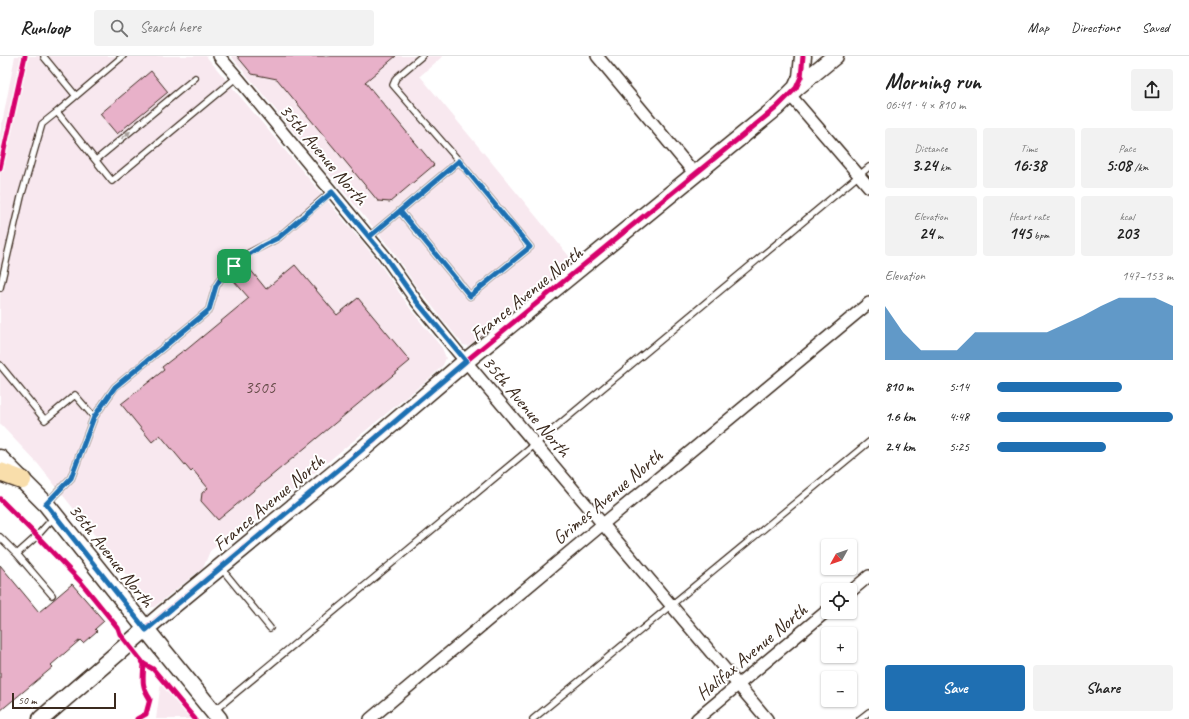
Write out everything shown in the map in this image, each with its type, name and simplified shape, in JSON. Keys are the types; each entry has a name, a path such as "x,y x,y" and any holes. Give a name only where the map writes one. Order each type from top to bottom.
{"main road":[{"path":"0,472 22,480"}],"street":[{"name":"35th Avenue North","path":"218,56 238,77 384,255 417,302 767,719"},
{"path":"597,56 695,174"},
{"path":"803,56 801,77 793,92 869,187"},
{"name":"France Avenue North","path":"41,719 466,361 695,174 835,56"},
{"name":"Grimes Avenue North","path":"370,719 869,303"},
{"name":"36th Avenue North","path":"0,458 51,510 216,716"},
{"path":"857,586 869,576"},
{"name":"Halifax Avenue North","path":"697,719 821,616"}],"lane":[{"path":"44,56 76,96"},
{"path":"0,288 21,197 42,124 123,56"},
{"path":"400,211 470,296 530,247 459,161 393,85 396,78 422,56"},
{"path":"57,112 112,181 238,77"},
{"path":"96,160 195,78"},
{"path":"369,237 459,161"},
{"path":"216,716 869,166"},
{"path":"17,554 37,536 71,478 94,417 115,387 209,310 216,286 221,278 249,253 278,238 332,192"},
{"path":"0,365 45,420 75,395 94,417"},
{"path":"533,719 869,442"},
{"path":"0,537 17,554 52,595"},
{"path":"220,568 270,628"},
{"path":"860,719 869,712"}],"shaded area":[{"path":"15,56 206,56 377,260 412,311 442,348 446,358 443,365 432,376 250,526 234,532 210,551 203,568 154,607 149,607 142,603 128,577 38,464 0,424 0,134"},
{"path":"231,56 443,56 420,76 573,261 468,346 463,345 413,282 392,250"},
{"path":"161,682 192,719 156,719"}],"building":[{"path":"237,56 396,56 365,82 434,165 390,202 378,201 277,79 252,74"},
{"path":"151,71 168,92 117,134 100,114"},
{"path":"295,265 337,315 358,298 410,361 218,520 201,501 202,493 208,488 193,470 191,472 160,435 152,442 121,404 164,370 162,367 184,350 185,351 249,298 234,281 249,268 266,289"},
{"path":"0,565 39,612 72,584 104,621 95,629 97,631 83,643 80,640 51,665 53,667 0,711"}],"cycle path":[{"path":"0,168 25,56"},
{"path":"146,629 344,465 466,361 776,108 796,88 801,77 803,56"},
{"path":"0,499 80,581 118,628 120,634 144,664 153,669 195,719"},
{"path":"137,719 146,714 150,699 144,686 144,664"}],"route":[{"path":"234,266 221,278 216,286 209,310 115,387 94,417 71,478 46,504 146,630 163,614 344,465 466,361 417,302 384,255 369,237 400,211 470,296 530,247 459,161 369,237 332,192 278,238 249,253 234,266"}]}
